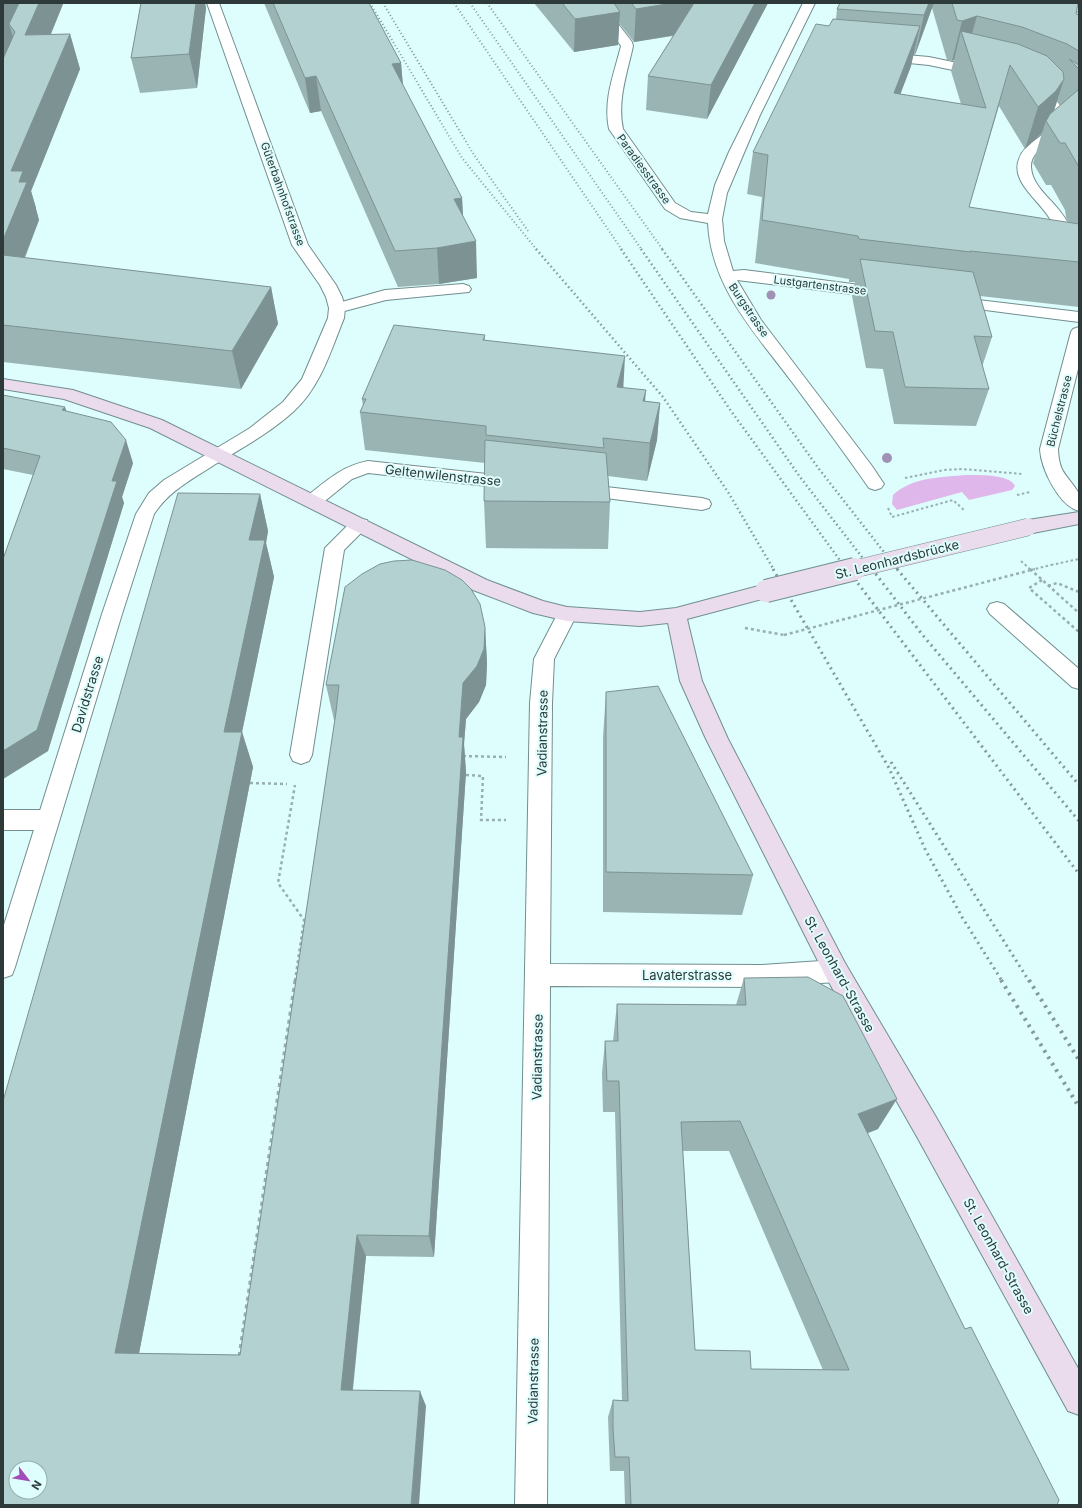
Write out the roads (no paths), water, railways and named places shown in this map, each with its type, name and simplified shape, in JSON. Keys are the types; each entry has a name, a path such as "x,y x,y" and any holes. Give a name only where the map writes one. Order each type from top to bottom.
{"main road":[{"path":"1064,3 1079,8"},
{"path":"3,384 67,394 156,424 480,585 540,608 567,614 640,619 676,615"},
{"name":"St. Leonhardsbrücke","path":"676,615 766,591 1028,527 1079,518"},
{"name":"St. Leonhard-Strasse","path":"676,615 690,681 717,739 836,971 926,1126 1079,1400"}],"street":[{"name":"Güterbahnhofstrasse","path":"214,3 300,246 328,285 335,319"},
{"name":"Paradiesstrasse","path":"596,3 626,42 627,46 612,108 616,130 670,206 676,211 691,217 715,219"},
{"name":"Burgstrasse","path":"809,3 792,51 744,133 727,172 716,206 715,219 717,242 727,276 745,308 858,458 875,484"},
{"path":"869,56 929,61 996,72"},
{"path":"1059,93 1026,82 1054,105 1058,113 1059,120 1057,128 1052,134 1029,152 1024,164 1024,171 1032,187 1058,218 1076,259 1079,270"},
{"name":"Lustgartenstrasse","path":"727,276 744,275 900,295"},
{"path":"219,454 256,432 289,406 310,380 335,319 385,295 463,289"},
{"path":"938,300 1079,317"},
{"name":"Büchelstrasse","path":"1079,332 1048,449 1048,459 1054,474 1079,505"},
{"name":"Davidstrasse","path":"3,967 112,614 145,514 156,497 170,484 219,454"},
{"name":"Geltenwilenstrasse","path":"313,501 349,473 368,467 529,484"},
{"path":"561,488 702,504"},
{"path":"301,754 335,548 360,525"},
{"path":"997,609 1079,681"},
{"name":"Vadianstrasse","path":"531,1505 541,703 544,659 567,614"},
{"path":"3,820 48,820"},
{"name":"Lavaterstrasse","path":"538,975 762,976 836,971"}],"railway":[{"path":"370,3 462,158 537,250"},
{"path":"383,3 474,155 528,231"},
{"path":"454,3 622,250"},
{"path":"470,3 642,250"},
{"path":"487,3 663,250"},
{"path":"536,249 663,397 728,492 774,570"},
{"path":"621,249 731,411 847,570"},
{"path":"641,249 800,477 872,570"},
{"path":"662,249 819,469 898,570"},
{"path":"773,569 889,768 925,849 962,917 1002,981"},
{"path":"847,569 1079,874"},
{"path":"872,569 921,633 1079,821"},
{"path":"897,569 1079,785"},
{"path":"891,762 1029,981"},
{"path":"1001,980 1079,1107"},
{"path":"1029,980 1079,1060"}]}
